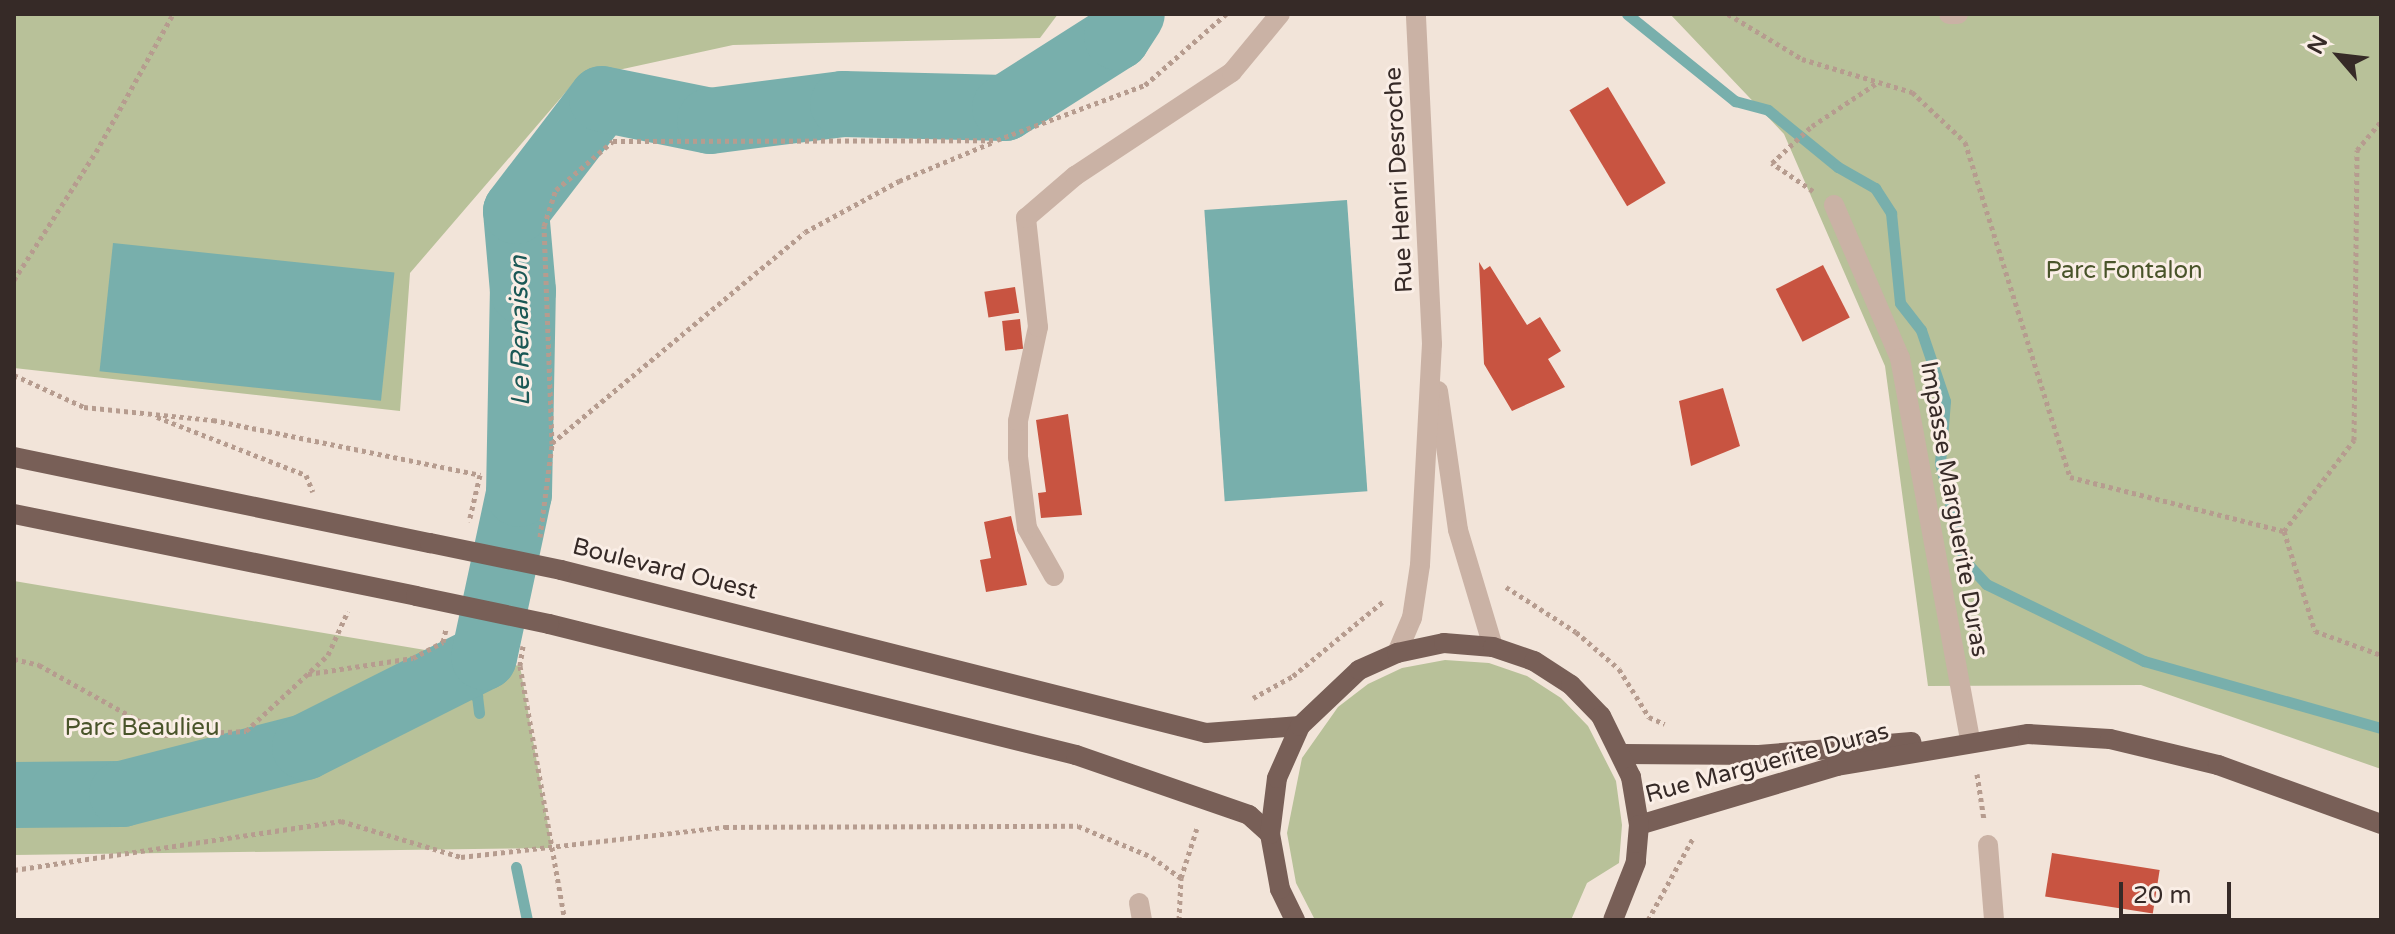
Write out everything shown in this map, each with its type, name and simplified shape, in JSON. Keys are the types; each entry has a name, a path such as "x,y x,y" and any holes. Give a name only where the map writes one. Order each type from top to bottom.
{"main road":[{"name":"Boulevard Ouest","path":"14,457 561,570 1206,733 1300,726"},
{"path":"14,514 549,624 1076,755 1249,815 1270,834"},
{"path":"1292,918 1270,834 1277,778 1300,726 1359,670 1397,653 1444,643 1493,647 1534,661 1571,685 1601,716 1623,754 1639,825 1636,862 1613,920"},
{"name":"Rue Marguerite Duras","path":"1639,825 1837,766 1963,741 2028,734 2110,739 2218,765 2381,824"},
{"name":"Rue Marguerite Duras","path":"1623,754 1759,755 1863,742 1963,741"}],"street":[{"path":"1054,576 1027,528 1018,457 1018,421 1038,327 1026,218 1075,176 1232,72 1280,14"},
{"name":"Rue Henri Desroche","path":"1416,14 1432,344 1458,530 1493,647"},
{"path":"1949,14 1958,14"},
{"name":"Impasse Marguerite Duras","path":"1834,205 1900,358 1963,741"},
{"name":"Rue Henri Desroche","path":"1397,653 1412,618 1420,565 1432,344"},
{"path":"1988,845 1994,920"}],"path":[{"path":"14,280 96,152 173,14"},
{"path":"552,444 805,232 899,181 997,140 1145,85 1226,14"},
{"path":"1728,14 1802,59 1912,92 1965,142 2070,477 2284,531"},
{"path":"1834,205 1772,163 1812,126 1878,82"},
{"path":"2284,531 2354,440 2357,150 2381,121"},
{"path":"539,541 552,444 544,226 556,190 613,141 997,140"},
{"path":"149,414 306,475 325,521"},
{"path":"2284,531 2315,631 2381,655"},
{"path":"1497,579 1619,669 1649,717 1680,730"},
{"path":"14,659 39,665 164,735 246,731 328,655 359,584"},
{"path":"1243,700 1270,693 1394,594"},
{"path":"525,635 520,666 565,920"},
{"path":"1977,774 1988,845"},
{"path":"14,870 341,821 461,857 725,827 1078,826 1152,857 1181,878"},
{"path":"1179,920 1181,878 1198,823"},
{"path":"1648,920 1695,834"}],"green space":[{"path":"14,14 1058,14 1040,38 733,45 577,79 410,273 400,411 14,368"},
{"name":"Parc Fontalon","path":"1670,14 2381,14 2381,769 2141,685 1928,686 1885,366 1784,134"},
{"name":"Parc Beaulieu","path":"14,581 520,666 552,848 14,855"},
{"path":"1445,660 1489,663 1527,676 1561,698 1588,726 1616,781 1622,825 1619,863 1587,883 1571,920 1315,920 1296,883 1287,833 1302,758 1338,707 1368,684 1402,668"}],"water":[{"path":"1347,200 1367,491 1225,501 1204,210"},
{"path":"113,243 394,273 381,401 100,371"}],"building":[{"path":"1608,87 1666,183 1627,206 1569,110"},
{"path":"1479,262 1484,270 1490,266 1527,325 1540,317 1561,351 1548,359 1565,387 1512,411 1484,364"},
{"path":"1823,265 1850,318 1803,342 1776,289"},
{"path":"1015,287 1019,313 988,318 984,292"},
{"path":"1020,319 1023,349 1005,351 1002,321"},
{"path":"1723,388 1740,446 1691,466 1679,401"},
{"path":"1068,414 1082,515 1041,518 1038,493 1046,492 1036,420"},
{"path":"1011,516 1027,585 986,592 980,560 991,558 984,522"},
{"path":"2052,853 2160,870 2153,914 2045,896"}],"waterway":[{"name":"Le Renaison","path":"14,795 122,794 305,747 484,657 519,494 523,291 516,211 602,99 710,121 843,104 1005,108 1117,37 1132,14"},
{"path":"1627,14 1735,101 1768,110 1838,167 1875,188 1891,213 1900,303 1921,330 1945,401 1940,463 1964,560 1986,584 2144,661 2381,728"},
{"path":"436,681 477,696 479,713"},
{"path":"516,867 527,920"}]}
